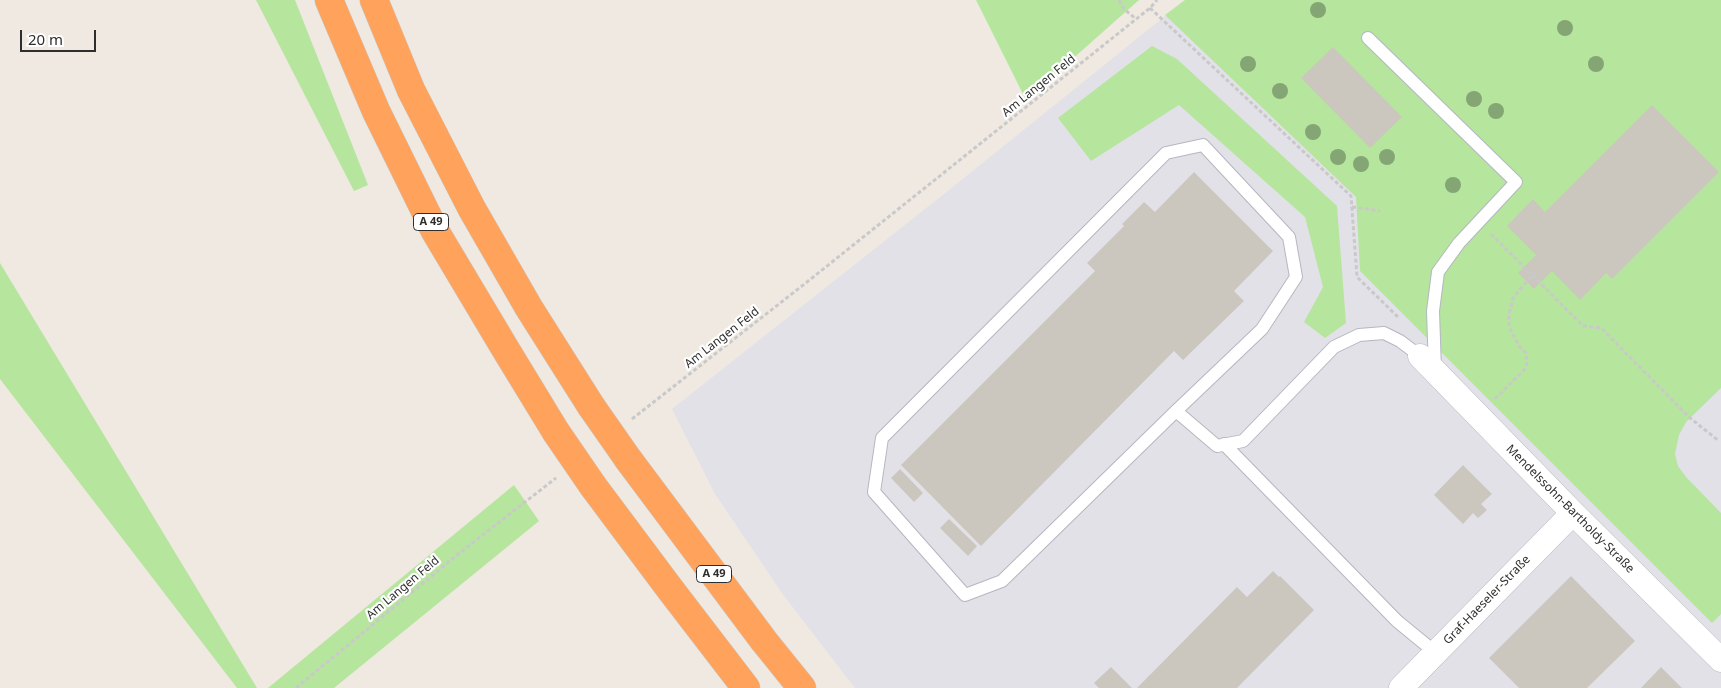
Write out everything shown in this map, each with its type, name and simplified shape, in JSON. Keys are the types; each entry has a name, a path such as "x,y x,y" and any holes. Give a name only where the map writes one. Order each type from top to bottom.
{"highway":[{"name":"A 49","path":"328,0 376,111 436,231 506,350 556,432 593,486 746,688"},
{"name":"A 49","path":"374,0 411,90 472,208 529,308 591,406 628,459 758,633 802,688"}],"street":[{"name":"Mendelssohn-Bartholdy-Straße","path":"1427,364 1572,513 1718,649"},
{"name":"Graf-Haeseler-Straße","path":"1402,688 1572,513"}],"lane":[{"path":"1368,38 1516,182 1459,243 1438,272 1427,364"},
{"path":"1203,145 1289,236 1296,277 1262,329 1176,411 1002,581 965,595 874,492 882,438 1166,152 1203,145"},
{"path":"1176,411 1217,446 1243,441 1334,348 1359,334 1384,333 1400,341 1427,364"},
{"path":"1224,444 1397,621 1436,652"}],"path":[{"path":"1119,0 1124,9 1136,19"},
{"name":"Am Langen Feld","path":"628,422 807,282 1150,8 1156,0"},
{"path":"1150,8 1351,196 1357,277 1404,323"},
{"path":"1352,207 1380,211"},
{"path":"1479,222 1583,326 1600,328 1690,418 1719,441"},
{"path":"1491,403 1524,370 1527,363 1526,353 1519,346 1509,327 1509,314 1512,299 1536,272"},
{"name":"Am Langen Feld","path":"296,688 457,555 558,476"}],"shaded area":[{"path":"1185,0 1721,89 1721,688 855,688 784,596 715,494 672,409"}],"green space":[{"path":"256,0 295,0 368,185 354,191"},
{"path":"976,0 1139,0 1026,100"},
{"path":"1185,0 1721,0 1721,388 1686,422 1679,435 1675,454 1678,466 1686,477 1721,513 1721,614 1712,623 1360,271 1356,197 1165,15"},
{"path":"1152,46 1177,59 1337,206 1346,323 1325,338 1304,322 1323,287 1305,217 1179,105 1091,161 1058,118"},
{"path":"0,263 257,688 237,688 0,379"},
{"path":"514,485 539,521 334,688 268,688"}],"building":[{"path":"1333,47 1402,117 1370,148 1301,78"},
{"path":"1652,105 1719,172 1612,279 1606,273 1580,300 1552,271 1534,289 1518,273 1536,255 1507,226 1533,199 1545,212"},
{"path":"1194,172 1273,251 1234,291 1244,301 1183,360 1174,351 981,546 901,465 1095,271 1087,263 1124,226 1122,224 1144,202 1155,212"},
{"path":"1463,465 1492,494 1481,504 1487,510 1478,518 1473,513 1463,524 1434,495"},
{"path":"900,469 923,493 914,502 891,478"},
{"path":"949,519 977,546 968,556 940,528"},
{"path":"1273,571 1314,610 1237,688 1137,688 1237,587 1247,597"},
{"path":"1571,576 1635,641 1587,688 1519,688 1489,658"},
{"path":"1111,667 1132,688 1099,688 1094,683"},
{"path":"1661,667 1682,688 1641,688"}]}
